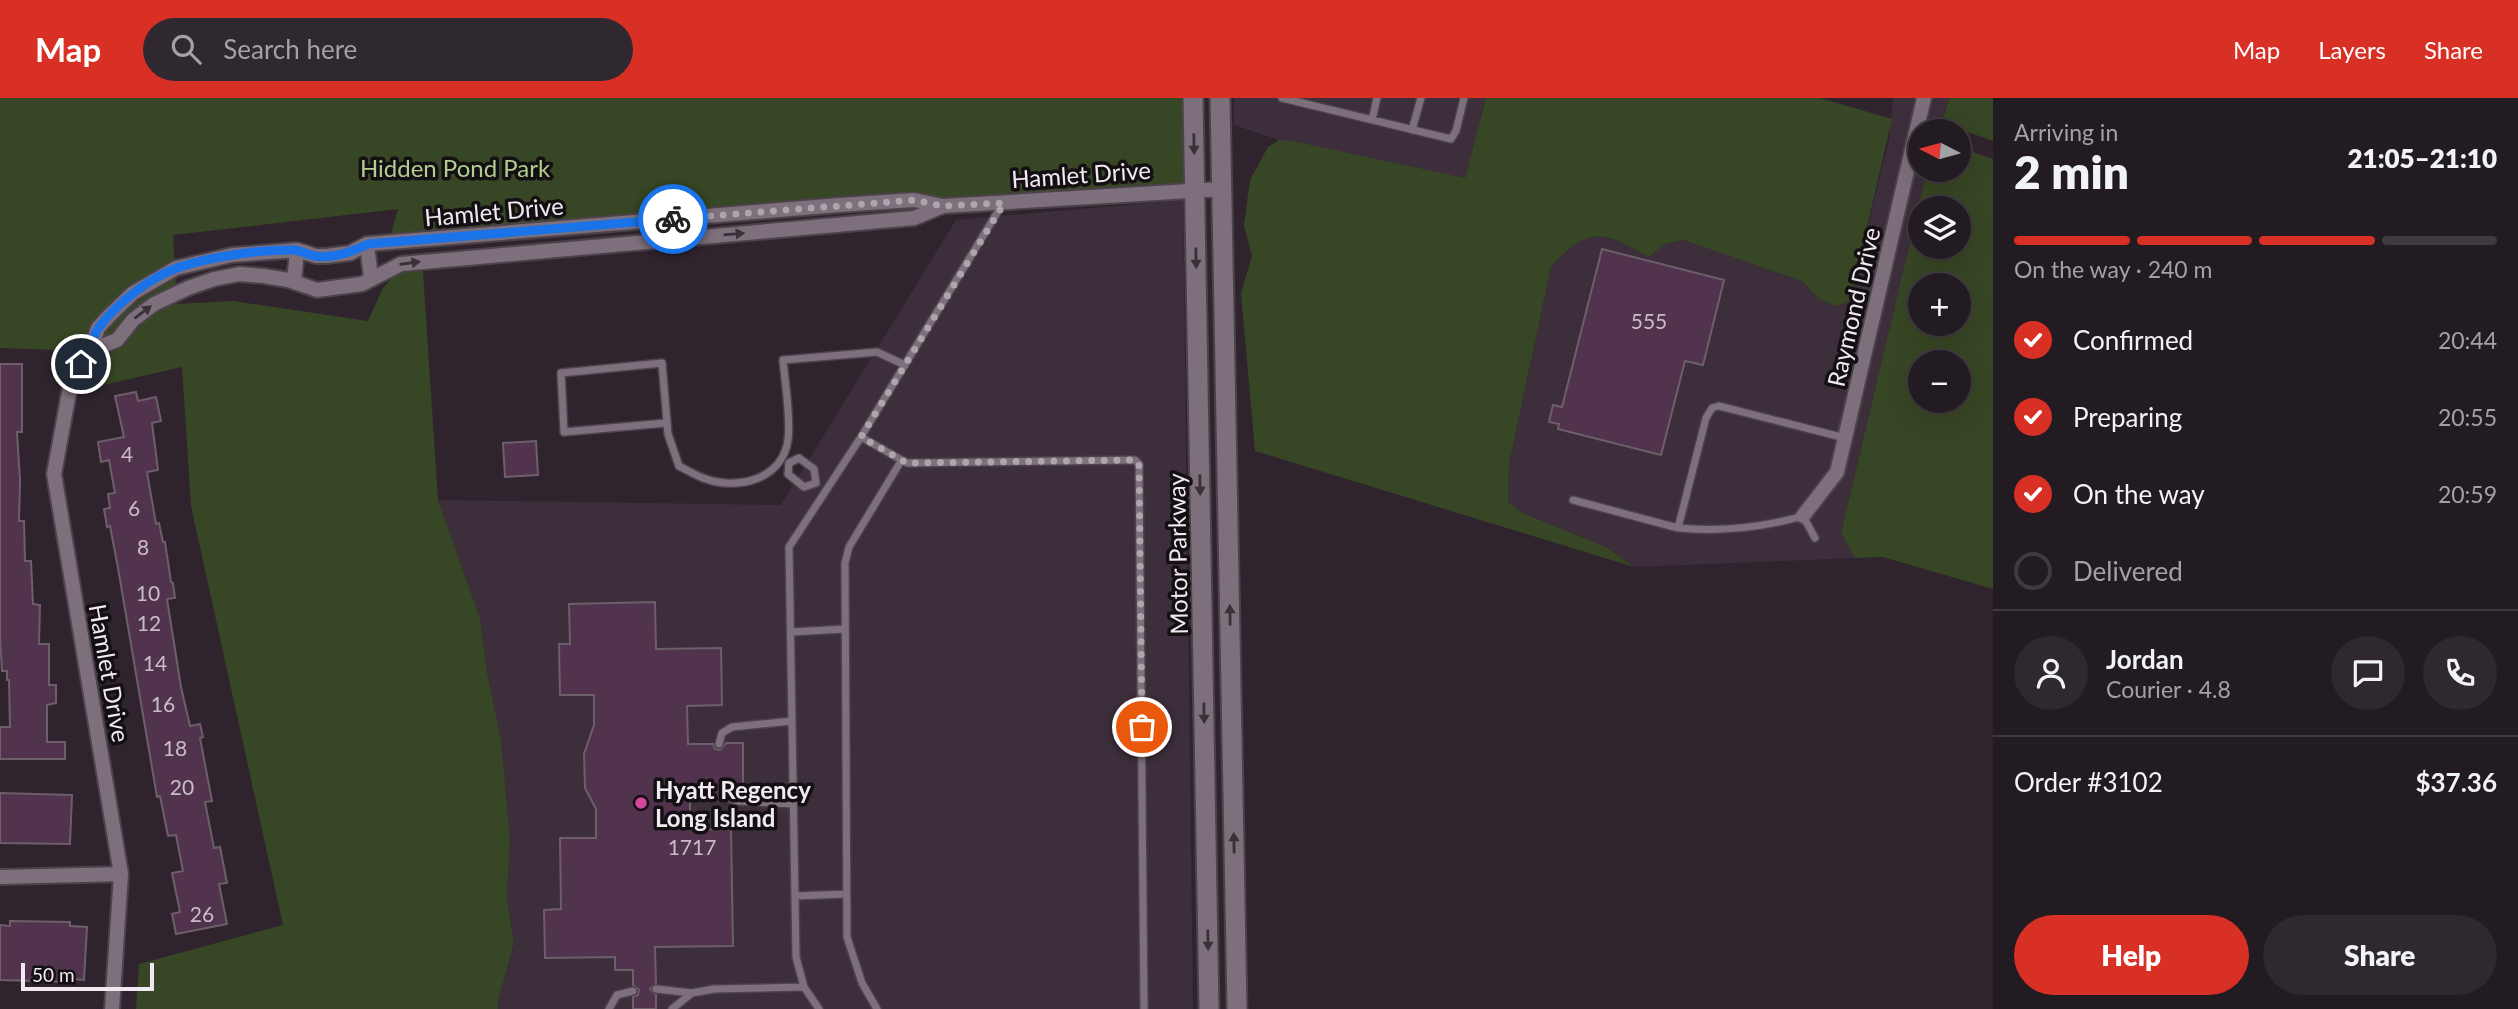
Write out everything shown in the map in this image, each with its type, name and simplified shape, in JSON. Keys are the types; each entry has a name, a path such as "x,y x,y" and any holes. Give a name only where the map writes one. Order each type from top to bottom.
{"main road":[{"name":"Motor Parkway","path":"1193,98 1209,1009"},
{"path":"1220,98 1237,1009"}],"street":[{"name":"Raymond Drive","path":"1803,516 1837,472 1924,98"},
{"name":"Hamlet Drive","path":"113,1009 121,874 54,474 72,376 90,351 98,328 133,293 176,268 232,255 297,250 326,256 351,253 368,244 914,200 943,206 1223,189"},
{"name":"Hamlet Drive","path":"90,351 117,340 133,320 154,304 188,288 239,274 294,282 317,290 362,284 401,264 914,218 943,206"},
{"path":"368,244 371,278"},
{"path":"294,282 297,250"},
{"path":"0,877 121,874"}],"lane":[{"path":"1282,98 1451,139 1456,131 1464,98"},
{"path":"1372,120 1377,98"},
{"path":"1412,130 1421,98"},
{"path":"819,1009 804,987 796,957 789,547 861,437 1004,203"},
{"path":"816,483 804,487 788,474 783,360 877,352 905,365"},
{"path":"666,423 564,432 561,373 662,363 666,423 672,452 679,466 704,478 730,483 752,481 786,461 799,458 814,469 816,483 825,492"},
{"path":"1678,528 1706,418 1712,408 1718,406 1846,438"},
{"path":"861,437 901,461 1135,460 1139,464 1144,1009"},
{"path":"877,1009 862,983 847,937 845,563 849,547 901,461"},
{"path":"1573,500 1678,528 1715,531 1757,527 1803,516 1815,538"},
{"path":"791,632 845,629"},
{"path":"719,744 722,733 732,727 792,721"},
{"path":"728,797 736,802 793,804"},
{"path":"795,897 846,894"},
{"path":"656,989 692,993 714,989 804,987"},
{"path":"609,1009 617,995 633,990"},
{"path":"672,1009 692,993"}],"shaded area":[{"path":"1234,98 1486,98 1465,178 1279,140 1234,125"},
{"path":"1893,98 1949,98 1942,119 1908,119 1908,182 1924,182 1921,196 1908,196 1908,250 1841,533 1855,558 1634,567 1606,547 1523,513 1508,502 1509,464 1551,267 1566,250 1584,238 1601,236 1626,244 1648,256 1665,244 1683,240 1802,281 1819,299 1836,306 1850,300 1889,139"},
{"path":"1183,200 1193,1009 498,1009 514,943 507,899 510,840 480,618 438,500 781,505 956,220"}],"green space":[{"name":"Hidden Pond Park","path":"0,98 1193,98 1195,190 945,202 389,241 398,209 173,235 177,304 233,301 368,321 383,288 410,257 423,272 438,500 480,618 488,678 501,741 510,840 507,899 514,943 498,1009 136,1009 139,964 283,925 191,506 182,367 64,394 83,351 0,348"},
{"path":"1486,98 1820,98 1892,119 1850,301 1836,306 1819,299 1802,281 1683,240 1665,244 1648,257 1619,241 1596,236 1575,245 1551,267 1509,464 1508,502 1523,513 1606,547 1634,567 1255,451 1241,293 1252,256 1244,225 1250,180 1268,147 1279,140 1292,141 1465,178"},
{"path":"1949,98 1993,98 1993,141 1971,133 1971,119 1943,119"},
{"path":"1971,151 1993,159 1993,589 1883,557 1855,558 1841,533 1908,250 1908,259 1971,259 1971,196 1921,196 1924,182 1971,182"}],"building":[{"path":"1602,249 1724,280 1703,365 1685,361 1661,455 1558,429 1559,424 1549,422 1553,405 1562,407"},
{"path":"0,364 22,364 22,432 17,432 19,521 24,521 25,561 31,561 33,604 40,605 39,644 49,644 49,685 56,685 56,703 47,705 47,742 65,742 65,759 0,759 0,727 10,727 9,680 7,671 2,671 0,637"},
{"path":"136,392 138,401 156,397 161,421 152,423 158,470 147,472 156,524 159,523 165,542 173,583 175,598 167,599 181,687 190,726 200,724 203,737 200,738 212,801 205,802 214,848 220,847 227,883 219,884 227,924 176,934 172,914 180,912 172,873 183,871 176,835 168,836 160,796 157,797 118,568 104,509 110,508 108,494 115,493 109,460 101,462 98,442 124,437 115,396"},
{"path":"536,441 538,475 505,477 503,443"},
{"name":"Hyatt Regency Long Island","path":"655,602 656,649 721,648 722,705 687,706 688,744 713,744 715,749 720,750 726,743 743,743 743,795 728,791 724,792 722,797 690,798 690,830 731,829 733,946 655,947 656,983 650,989 656,995 656,1009 633,1009 633,997 638,995 639,990 633,985 633,970 615,970 615,957 545,958 544,910 561,909 560,838 596,838 596,809 585,788 584,754 594,725 594,695 560,695 559,644 570,644 569,604"},
{"path":"0,793 72,795 70,844 0,843"},
{"path":"10,921 70,922 70,926 87,927 84,980 0,980 0,925 10,926"}],"way so far":[{"path":"673,219 914,200 943,206 1004,203 861,437 907,463 1135,460 1139,464 1142,727"}],"place":[{"name":"Hyatt Regency Long Island","path":"641,803"}],"route":[{"path":"81,364 90,351 98,328 109,316 133,293 176,268 232,255 297,250 326,256 351,253 368,244 673,219"}]}
